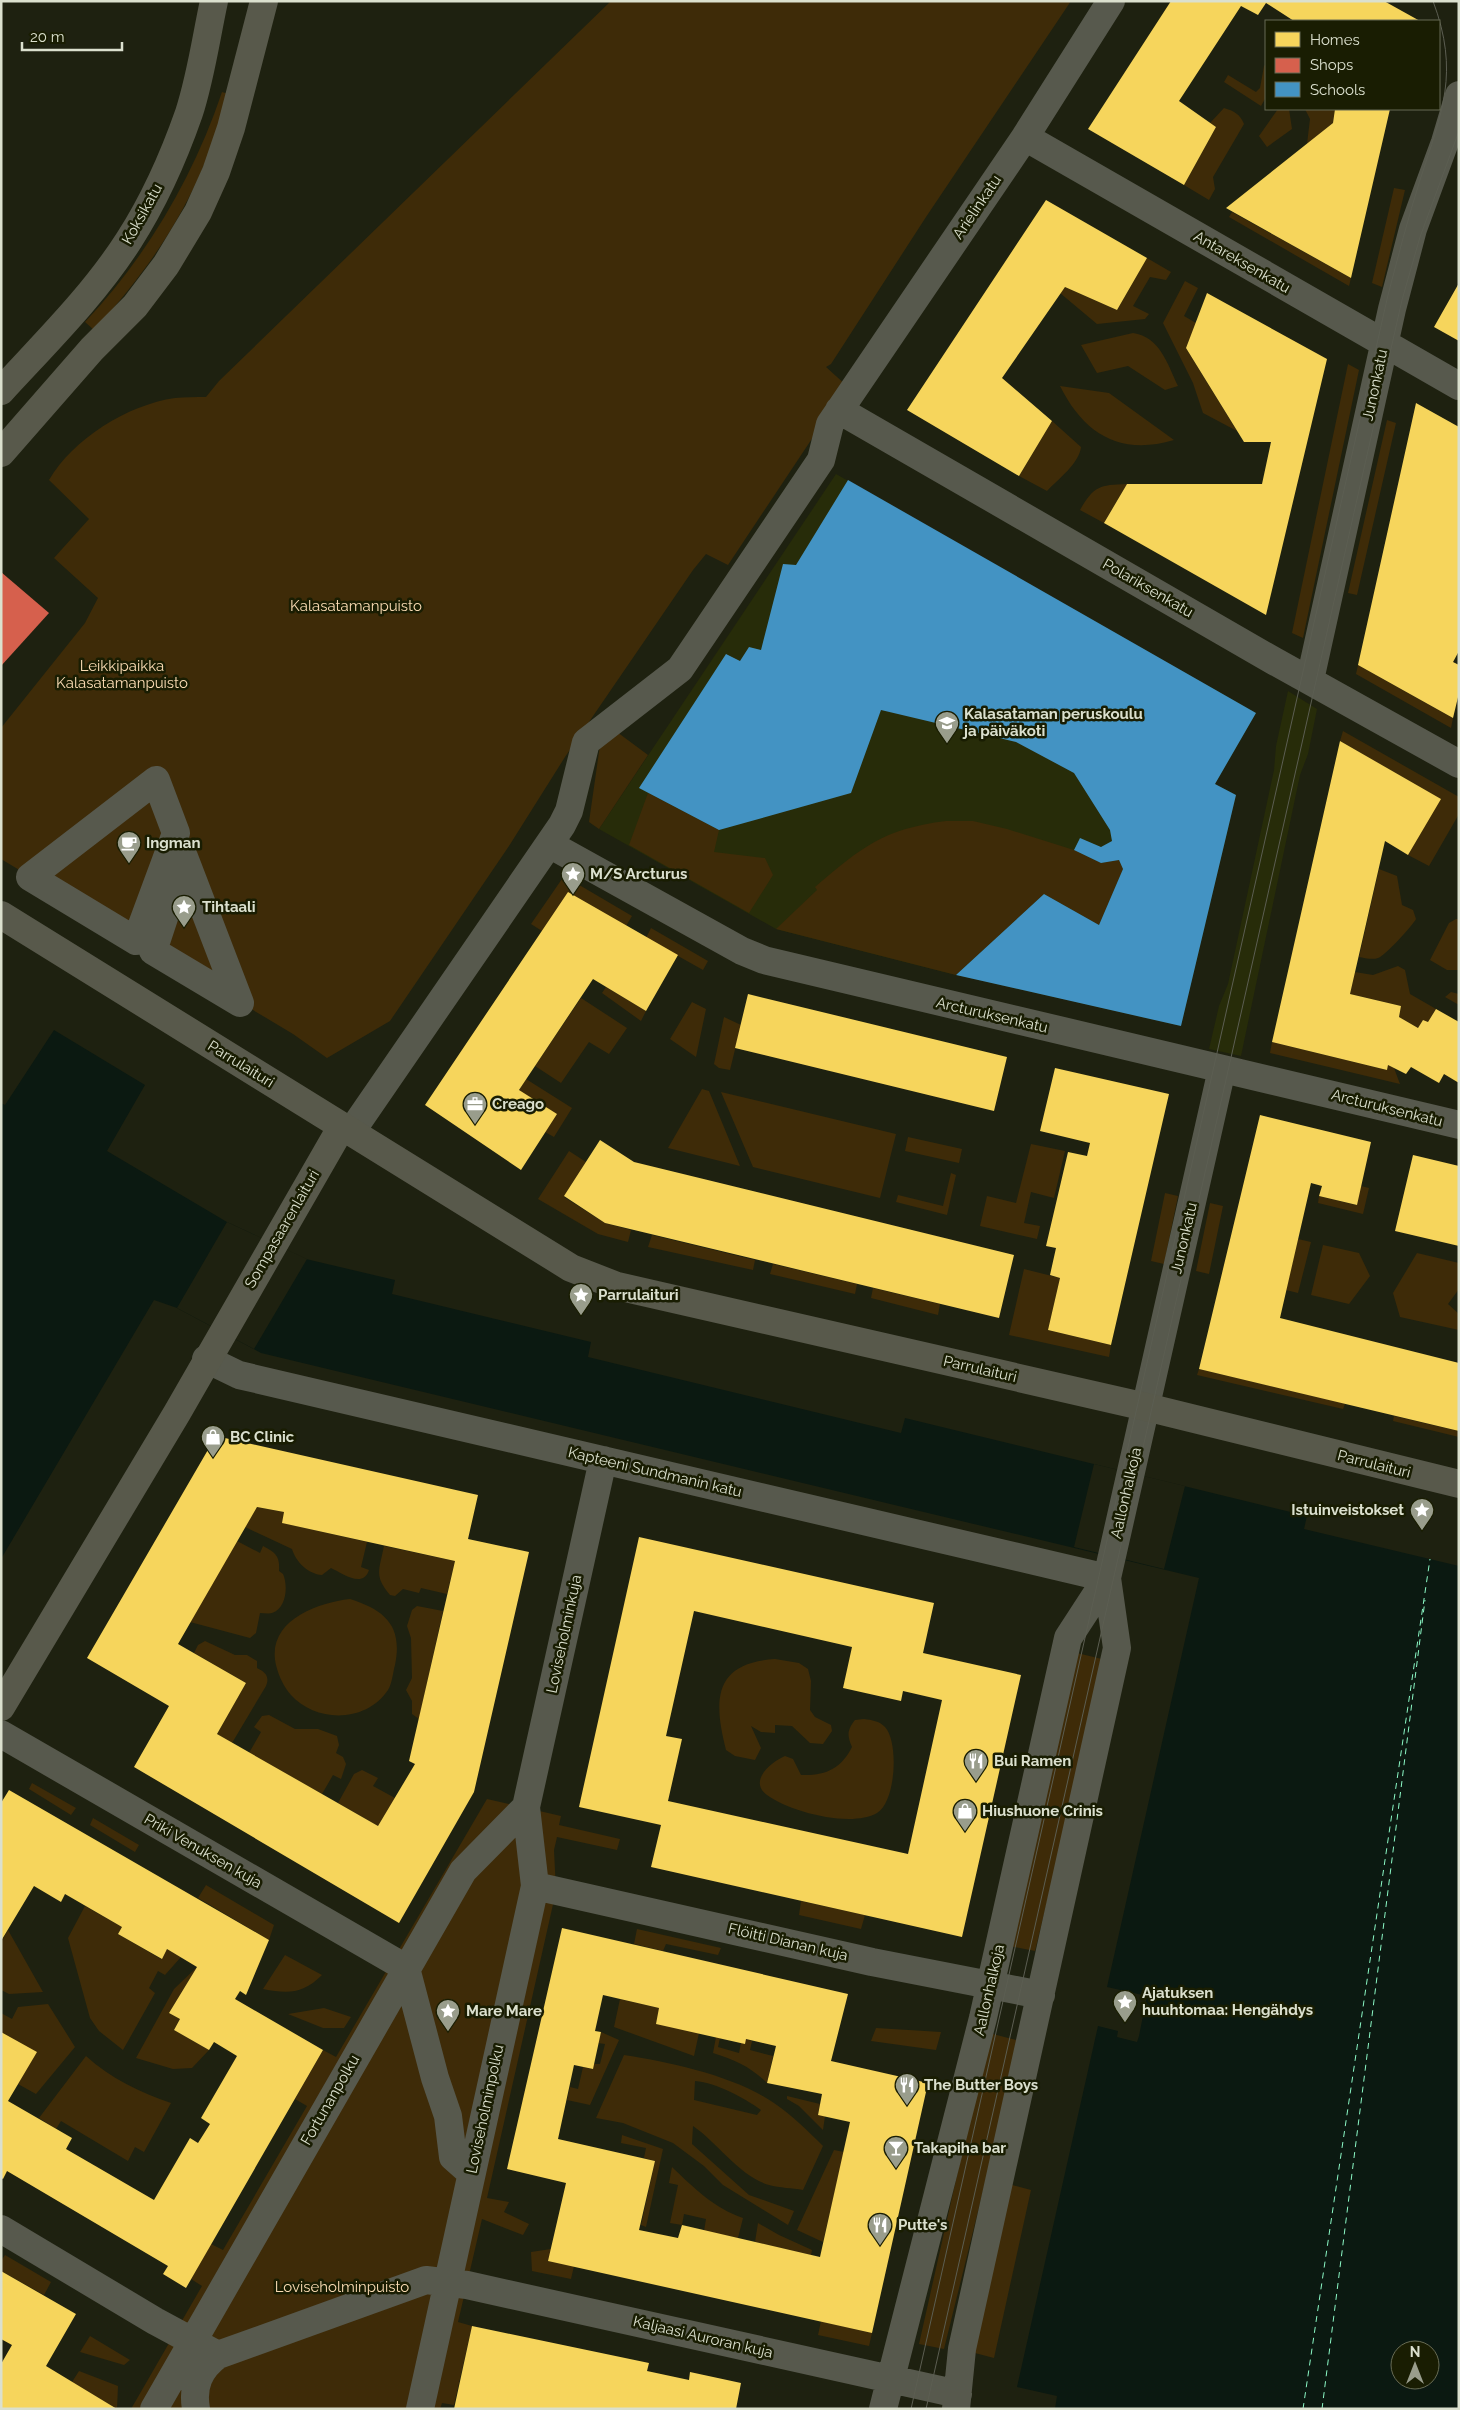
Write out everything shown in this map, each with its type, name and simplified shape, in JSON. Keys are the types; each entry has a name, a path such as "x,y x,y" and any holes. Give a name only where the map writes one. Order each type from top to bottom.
{"street":[{"name":"Koksikatu","path":"1,390 98,282 129,240 144,214 171,158 189,112 201,68 214,1"},
{"path":"1,453 92,349 135,306 166,265 198,212 216,172 242,91 264,1"},
{"name":"Arielinkatu","path":"347,1129 549,844 569,811 586,742 680,669 821,460 830,424 839,410 1024,137 1111,1"},
{"name":"Junonkatu","path":"1310,680 1384,343 1413,229 1445,142 1459,95"},
{"name":"Antareksenkatu","path":"1024,137 1459,386"},
{"name":"Polariksenkatu","path":"839,410 1459,764"},
{"path":"156,780 176,832 136,941 30,877 156,780"},
{"name":"Arcturuksenkatu","path":"549,844 742,951 764,960 1459,1126"},
{"path":"184,857 198,894 240,1003 153,951 184,857"},
{"name":"Parrulaituri","path":"1,916 571,1268 591,1278 617,1286 1146,1408 1459,1484"},
{"name":"Junonkatu","path":"1146,1408 1222,1069"},
{"name":"Sompasaarenlaituri","path":"1,1707 273,1243 347,1129"},
{"name":"Kapteeni Sundmanin katu","path":"206,1359 239,1375 603,1460 1109,1567"},
{"name":"Aallonhalkoja","path":"883,2409 991,1984 1068,1638 1109,1567 1146,1408"},
{"name":"Loviseholminkuja","path":"527,1801 603,1460"},
{"name":"Aallonhalkoja","path":"957,2402 962,2349 1117,1648 1109,1567"},
{"name":"Priki Venuksen kuja","path":"1,1734 406,1968"},
{"name":"Loviseholminpolku","path":"420,2409 535,1886 527,1801"},
{"name":"Fortunanpolku","path":"154,2409 463,1871 527,1801"},
{"name":"Flöitti Dianan kuja","path":"535,1886 872,1962 1041,1995"},
{"path":"406,1968 434,2078 448,2116 454,2157 471,2173"},
{"path":"1,2229 161,2324 218,2355 201,2371 195,2386 196,2409"},
{"name":"Kaljaasi Auroran kuja","path":"218,2355 426,2280 448,2281 890,2379 957,2402"}],"shaded area":[{"name":"Kalasataman peruskoulu ja päiväkoti","path":"836,474 1256,713 1215,784 1236,795 1181,1026 956,975 776,929 599,829"},
{"path":"1288,691 1317,709 1308,754 1300,775 1241,1056 1209,1049 1219,1006 1228,984 1274,770 1276,746"},
{"path":"54,1030 145,1085 107,1151 227,1222 306,1259 395,1280 392,1294 591,1342 588,1357 901,1433 905,1418 1307,1516 1304,1529 1459,1566 1459,2409 1055,2409 1057,2396 1017,2387 1098,2026 1118,2031 1117,2037 1137,2042 1139,2036 1147,1996 1107,1987 1199,1578 261,1353 177,1308 154,1300 1,1559 1,1103 5,1105"}],"green space":[{"name":"Kalasatamanpuisto","path":"611,1 1071,1 926,217 831,364 826,367 847,386 728,565 706,554 693,570 565,757 509,846 390,1021 327,1058 293,1034 1,859 1,728 85,623 98,598 54,558 89,519 49,480 72,451 103,426 120,416 138,408 175,398 206,397 219,381"},
{"path":"1264,66 1265,99 1261,106 1224,82 1228,75 1256,92 1260,88"},
{"path":"222,92 229,94 218,129 206,161 177,220 140,275 94,330 85,322 128,270 166,215 197,155"},
{"path":"1224,108 1236,113 1244,124 1213,177 1215,189 1209,200 1184,185 1216,127 1210,123"},
{"path":"1277,110 1289,110 1292,129 1267,147 1259,136"},
{"path":"1306,110 1335,110 1333,123 1307,144 1310,119"},
{"path":"1394,188 1405,190 1382,287 1372,283"},
{"path":"1232,212 1351,278 1349,286 1229,217"},
{"path":"1147,258 1171,272 1166,280 1150,277 1133,306 1149,314 1145,319 1097,324 1060,293 1065,287 1117,310"},
{"path":"1185,281 1198,288 1184,316 1196,323 1186,348 1237,431 1203,413 1193,383 1163,323"},
{"path":"1133,333 1142,335 1150,340 1162,352 1178,386 1165,390 1128,366 1097,373 1081,345"},
{"path":"1348,364 1359,370 1303,638 1292,633"},
{"path":"1060,386 1109,393 1174,440 1137,445 1121,443 1106,437 1080,417"},
{"path":"1387,420 1396,423 1357,595 1348,593"},
{"path":"1052,421 1081,447 1072,465 1047,491 1019,476"},
{"path":"1127,484 1104,523 1080,510 1089,496 1098,488"},
{"path":"1358,665 1453,718 1451,728 1356,674"},
{"path":"1343,731 1459,797 1459,814 1429,866 1408,855 1440,799 1340,741"},
{"path":"617,732 648,755 599,829 589,822 601,738"},
{"path":"648,793 719,830 714,852 765,858 773,875 749,913 629,845"},
{"path":"946,821 973,821 1007,829 1074,850 1101,863 1119,860 1123,869 1099,925 1044,894 956,975 776,929 817,890 815,887 846,861 874,842 906,829"},
{"path":"1379,869 1397,876 1402,905 1413,910 1416,919 1386,952 1378,958 1369,959 1359,957"},
{"path":"564,876 632,916 626,926 542,931 531,924"},
{"path":"1459,919 1459,970 1447,970 1430,960 1449,923"},
{"path":"651,928 708,961 703,970 646,938"},
{"path":"1398,966 1405,970 1410,994 1436,1009 1428,1022 1423,1020 1418,1028 1399,1017 1401,1006 1350,994 1355,972 1373,975"},
{"path":"606,987 646,1011 641,1021 602,993"},
{"path":"1451,992 1459,994 1459,1005 1445,997"},
{"path":"581,998 627,1028 609,1054 589,1042 561,1083 535,1066"},
{"path":"692,1002 706,1009 696,1057 670,1039"},
{"path":"724,1017 741,1025 730,1070 719,1068 714,1064"},
{"path":"1272,1042 1387,1070 1388,1065 1394,1068 1400,1084 1270,1053"},
{"path":"526,1079 572,1108 554,1137 545,1132 519,1090"},
{"path":"702,1089 709,1091 740,1166 668,1148"},
{"path":"721,1092 896,1134 880,1198 753,1167"},
{"path":"908,1137 962,1149 959,1163 905,1151"},
{"path":"1031,1144 1065,1151 1054,1198 1031,1192 1024,1223 1040,1226 1037,1239 980,1226 987,1196 1016,1203"},
{"path":"569,1151 586,1162 564,1197 605,1223 631,1230 628,1242 598,1234 538,1199"},
{"path":"951,1173 956,1175 947,1215 896,1202 898,1195 943,1206"},
{"path":"1361,1186 1369,1188 1363,1214 1318,1203 1319,1196 1356,1205"},
{"path":"1165,1193 1178,1196 1164,1264 1151,1261"},
{"path":"1210,1203 1223,1206 1209,1274 1196,1271"},
{"path":"652,1235 755,1260 753,1270 648,1247"},
{"path":"1298,1239 1311,1242 1298,1293 1286,1290"},
{"path":"1323,1245 1359,1253 1370,1276 1349,1304 1311,1295"},
{"path":"1417,1253 1459,1263 1459,1289 1448,1304 1459,1314 1459,1330 1400,1317 1393,1293"},
{"path":"773,1264 857,1284 855,1294 770,1274"},
{"path":"1024,1269 1060,1278 1048,1330 1111,1345 1109,1357 1009,1335"},
{"path":"873,1288 940,1304 938,1315 871,1298"},
{"path":"1199,1369 1345,1404 1343,1409 1197,1375"},
{"path":"1394,1416 1459,1431 1459,1437 1393,1421"},
{"path":"257,1507 284,1512 283,1523 367,1542 361,1567 369,1570 366,1576 357,1579 352,1578 331,1568 322,1575 307,1570 300,1563 292,1549 245,1527"},
{"path":"237,1541 260,1553 263,1546 274,1553 278,1558 279,1571 283,1574 286,1584 285,1596 281,1606 272,1613 260,1613 256,1633 250,1638 190,1622"},
{"path":"384,1546 455,1561 447,1594 421,1588 419,1593 403,1589 395,1596 390,1595 382,1583 379,1573"},
{"path":"350,1599 373,1608 382,1614 394,1630 397,1651 391,1681 388,1690 379,1701 367,1709 341,1715 314,1711 301,1704 291,1695 282,1681 276,1665 275,1650 278,1637 296,1617 309,1610 336,1601"},
{"path":"417,1606 443,1611 419,1719 412,1714 412,1701 406,1690 412,1678 411,1638 407,1626 412,1610"},
{"path":"205,1641 235,1655 247,1655 257,1661 257,1668 267,1677 266,1686 232,1743 217,1734 246,1683 194,1653 198,1645"},
{"path":"1077,1653 1106,1660 1035,1951 1009,1946"},
{"path":"775,1659 799,1663 808,1669 811,1681 810,1710 815,1717 831,1725 832,1731 823,1744 810,1743 792,1726 775,1725 775,1733 761,1732 751,1726 761,1748 755,1760 735,1756 726,1750 722,1732 720,1700 723,1687 729,1676 740,1668 755,1662"},
{"path":"269,1715 295,1729 318,1729 337,1736 339,1745 336,1753 343,1757 346,1764 341,1779 333,1775 322,1794 249,1753 261,1732 254,1727 262,1716"},
{"path":"855,1720 873,1720 885,1727 892,1745 894,1758 892,1785 883,1807 877,1813 852,1819 821,1816 790,1807 767,1795 762,1790 760,1784 764,1772 768,1767 785,1756 793,1759 801,1775 818,1774 837,1766 848,1755 852,1747 849,1740 850,1727"},
{"path":"362,1770 378,1778 373,1786 395,1798 378,1826 338,1803 354,1774"},
{"path":"32,1783 76,1808 71,1815 29,1789"},
{"name":"Loviseholminpuisto","path":"487,1799 561,1816 559,1825 620,1839 617,1850 557,1837 554,1850 556,1891 487,2198 509,2202 504,2212 529,2224 523,2235 482,2219 458,2322 472,2326 454,2405 442,2403 440,2409 131,2409 202,2286 191,2279 211,2244 223,2250 307,2106 295,2099 323,2050 336,2057"},
{"path":"93,1818 139,1845 135,1852 90,1825"},
{"path":"206,1885 274,1925 269,1940 198,1898"},
{"path":"801,1901 865,1915 861,1929 799,1915"},
{"path":"85,1906 122,1927 118,1934 161,1959 167,1949 181,1957 165,1975 158,1971 149,1988 155,1993 123,2050 99,2031 90,2018 68,1938"},
{"path":"637,1929 721,1948 718,1955 666,1944 663,1951 634,1944"},
{"path":"8,1930 43,1992 9,1994 1,1990 1,1942"},
{"path":"285,1955 322,1975 308,1986 295,1991 280,1992 263,1989"},
{"path":"197,1967 169,2013 180,2019 174,2030 209,2050 192,2068 173,2069 136,2058 174,1989"},
{"path":"620,1999 659,2008 699,2033 694,2056 614,2027"},
{"path":"48,2004 75,2047 36,2094 18,2084 36,2052 1,2032 1,2013 12,2019 18,2007"},
{"path":"324,2008 351,2017 344,2028 323,2028 288,2014"},
{"path":"876,2028 941,2032 936,2050 871,2041"},
{"path":"601,2032 619,2040 590,2105 567,2100 570,2087 578,2089 583,2067 592,2069 594,2064 600,2064 605,2044 598,2043"},
{"path":"989,2033 1020,2041 944,2349 919,2344"},
{"path":"716,2037 720,2038 718,2047 739,2053 741,2043 746,2039 752,2041 750,2050 773,2056 767,2083 742,2065 713,2053"},
{"path":"624,2055 681,2066 741,2085 758,2093 781,2108 800,2123 823,2146 803,2190 777,2187 758,2181 738,2167 693,2126 692,2144 749,2195 794,2211 788,2225 723,2185 704,2166 673,2143 623,2123 596,2118","holes":["695,2081 730,2091 761,2110 757,2115 694,2100"]},
{"path":"86,2056 126,2084 148,2095 171,2103 144,2152 135,2147 128,2161 61,2121 56,2129 39,2118"},
{"path":"787,2096 820,2104 818,2114 825,2116 823,2130 799,2106 787,2099"},
{"path":"622,2135 663,2149 646,2227 641,2225 655,2161 644,2158 646,2148 621,2143"},
{"path":"834,2150 844,2152 823,2242 797,2230"},
{"path":"672,2167 696,2190 714,2203 743,2218 738,2238 704,2231 706,2219 684,2214 682,2225 670,2223 678,2185 669,2183"},
{"path":"1008,2184 1031,2190 994,2358 971,2352"},
{"path":"758,2223 812,2250 811,2255 755,2242"},
{"path":"551,2249 574,2266 571,2279 532,2271 531,2252"},
{"path":"5,2255 51,2282 44,2295 1,2271 1,2261"},
{"path":"821,2321 872,2333 869,2346 818,2335"},
{"path":"90,2336 130,2360 124,2365 80,2352"},
{"path":"79,2371 118,2386 117,2409 72,2382"}],"pier":[{"path":"227,1222 307,1259 254,1349 177,1308"},
{"path":"1094,1464 1185,1486 1164,1569 1074,1547"}],"building: Homes":[{"path":"1171,1 1384,1 1418,20 1292,20 1266,3 1258,15 1241,6 1179,101 1216,127 1184,185 1088,129"},
{"path":"1335,110 1390,110 1351,278 1226,208 1333,123"},
{"path":"1046,200 1147,258 1117,310 1065,287 1002,378 1052,421 1019,476 907,410"},
{"path":"1459,283 1459,341 1434,327"},
{"path":"1207,293 1327,359 1266,615 1104,523 1127,484 1262,484 1271,442 1244,442 1186,348"},
{"path":"1416,403 1459,427 1459,651 1453,662 1459,665 1459,693 1453,718 1358,665"},
{"path":"1340,741 1441,799 1408,855 1385,841 1350,994 1401,1006 1399,1017 1418,1028 1423,1020 1428,1022 1436,1009 1459,1022 1459,1083 1444,1074 1439,1083 1411,1067 1406,1074 1388,1065 1387,1070 1272,1042"},
{"path":"568,892 678,955 646,1011 593,979 519,1090 557,1114 521,1170 425,1105"},
{"path":"748,994 1007,1057 994,1111 735,1048"},
{"path":"1055,1068 1169,1094 1111,1345 1048,1330 1060,1278 1050,1275 1056,1248 1046,1246 1068,1152 1087,1156 1090,1143 1040,1131"},
{"path":"1260,1115 1371,1142 1357,1205 1319,1196 1322,1186 1311,1183 1280,1318 1459,1363 1459,1431 1199,1369"},
{"path":"600,1140 634,1162 1014,1255 999,1318 605,1223 564,1196"},
{"path":"1413,1155 1459,1166 1459,1246 1395,1231"},
{"path":"216,1436 478,1495 468,1539 529,1552 474,1792 399,1923 134,1767 169,1706 87,1658","holes":["257,1507 284,1512 282,1523 455,1561 409,1761 415,1764 378,1826 217,1734 246,1683 178,1644"]},
{"path":"639,1537 934,1603 923,1653 1021,1675 962,1937 651,1867 661,1825 579,1807","holes":["694,1611 852,1647 843,1688 901,1701 903,1691 942,1700 908,1854 668,1801 682,1739 666,1736"]},
{"path":"9,1790 269,1940 246,1995 240,1991 235,1999 323,2050 186,2288 163,2274 168,2266 7,2171 3,2179 1,2178 1,2032 37,2052 8,2101 72,2138 66,2149 154,2200 190,2138 198,2143 210,2124 201,2118 237,2056 214,2042 209,2050 174,2030 180,2019 169,2013 197,1967 167,1949 162,1959 118,1934 122,1927 65,1894 61,1902 34,1886 1,1941 1,1803"},
{"path":"562,1928 848,1994 831,2061 928,2083 872,2333 548,2261 566,2183 507,2169","holes":["603,1995 659,2008 656,2024 745,2044 746,2039 776,2046 767,2083 822,2094 818,2115 850,2122 820,2257 682,2225 678,2238 639,2230 655,2161 558,2139 574,2065 593,2069 601,2032 595,2031"]},
{"path":"1,2271 76,2314 46,2366 117,2409 1,2409 1,2364 12,2345 1,2339"},
{"path":"472,2326 649,2363 647,2371 689,2380 690,2372 741,2383 736,2409 454,2409"}],"building: Shops":[{"path":"1,572 49,613 1,666"}],"building: Schools":[{"name":"Kalasataman peruskoulu ja päiväkoti","path":"848,480 1256,713 1215,784 1236,795 1181,1026 956,975 1044,894 1099,925 1123,869 1119,860 1101,863 1074,850 1080,838 1101,847 1112,841 1110,830 1074,773 1016,742 881,710 851,793 719,830 639,788 726,654 740,661 749,647 761,650 783,564 796,565"}],"ferry route":[{"path":"1303,2409 1430,1559"},
{"path":"1322,2409 1425,1600"}],"tram line":[{"path":"1433,1 1439,20"},
{"path":"911,2409 1388,295 1411,209 1441,112 1447,71 1440,24"},
{"path":"926,2409 1402,300 1420,237 1459,131"}],"place":[{"name":"Kalasataman peruskoulu ja päiväkoti","path":"947,744"},
{"name":"Ingman","path":"129,864"},
{"name":"M/S Arcturus","path":"573,895"},
{"name":"Tihtaali","path":"184,928"},
{"name":"Creago","path":"475,1125"},
{"name":"Parrulaituri","path":"581,1316"},
{"name":"BC Clinic","path":"213,1458"},
{"name":"Istuinveistokset","path":"1422,1531"},
{"name":"Bui Ramen","path":"976,1782"},
{"name":"Hiushuone Crinis","path":"965,1832"},
{"name":"Ajatuksen huuhtomaa: Hengähdys","path":"1125,2023"},
{"name":"Mare Mare","path":"448,2032"},
{"name":"The Butter Boys","path":"907,2106"},
{"name":"Takapiha bar","path":"896,2169"},
{"name":"Putte's","path":"880,2246"}],"park label":[{"name":"Leikkipaikka Kalasatamanpuisto","path":"122,674"}]}
